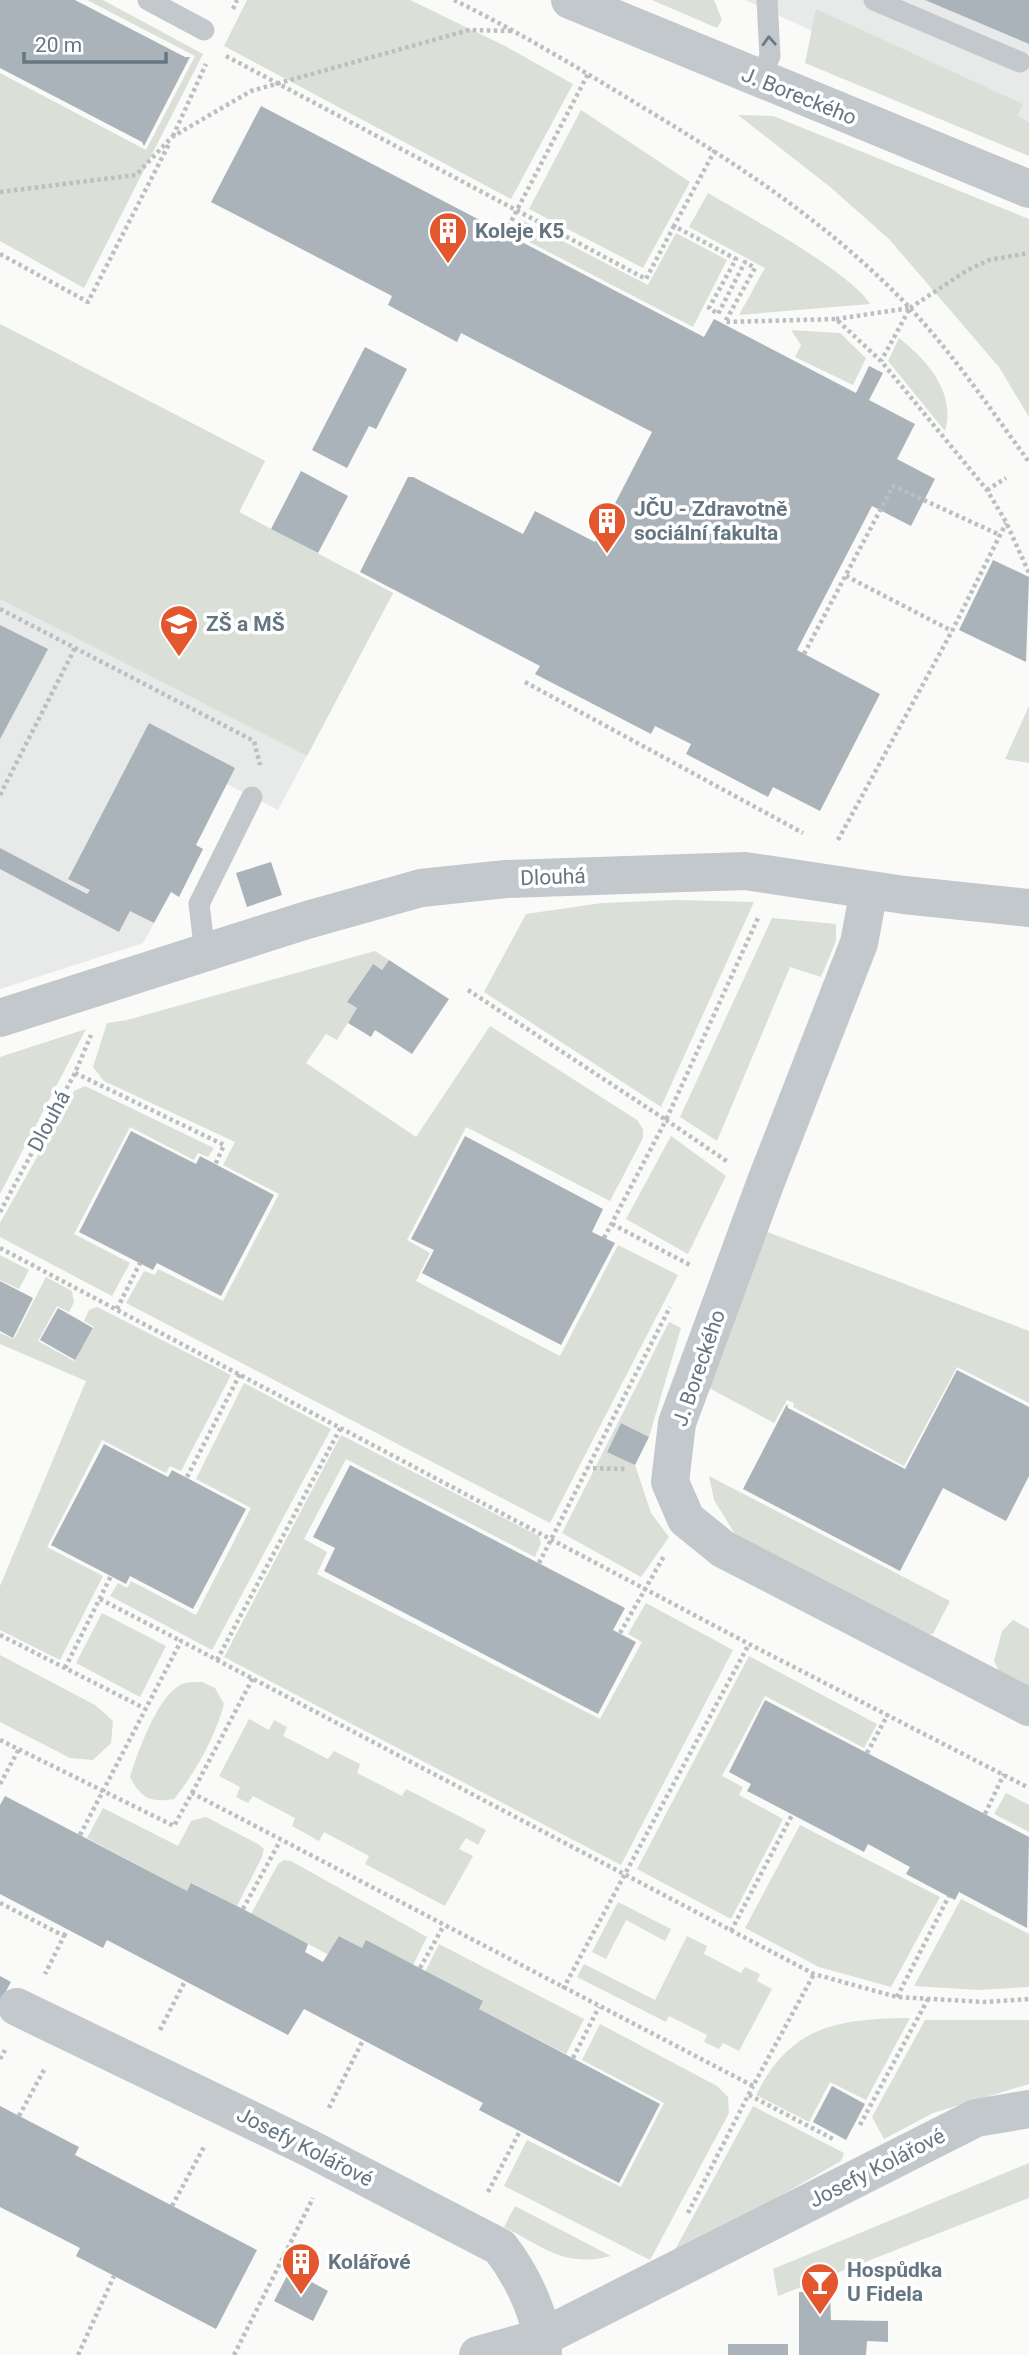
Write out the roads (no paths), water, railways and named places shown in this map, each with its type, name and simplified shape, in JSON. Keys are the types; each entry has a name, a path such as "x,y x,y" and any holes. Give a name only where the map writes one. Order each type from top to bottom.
{"street":[{"name":"J. Boreckého","path":"570,0 759,80 1029,188"},
{"name":"Dlouhá","path":"0,1018 307,920 421,888 506,879 745,871 869,890 1029,908"},
{"name":"J. Boreckého","path":"869,890 859,943 765,1184 677,1423 670,1482 686,1519 723,1549 1029,1707"},
{"name":"Josefy Kolářové","path":"22,2009 321,2155 500,2247 514,2265 543,2346"},
{"name":"Josefy Kolářové","path":"478,2355 543,2346 856,2161 976,2118 1029,2109"}],"lane":[{"path":"148,0 204,30"},
{"path":"759,80 770,56 767,0"},
{"path":"874,0 1020,62"},
{"path":"205,953 199,904 252,797"}],"place":[{"name":"Koleje K5","path":"448,265"},
{"name":"JČU - Zdravotně sociální fakulta","path":"607,555"},
{"name":"ZŠ a MŠ","path":"179,658"},
{"name":"Kolářové","path":"301,2296"},
{"name":"Hospůdka U Fidela","path":"820,2316"}]}
